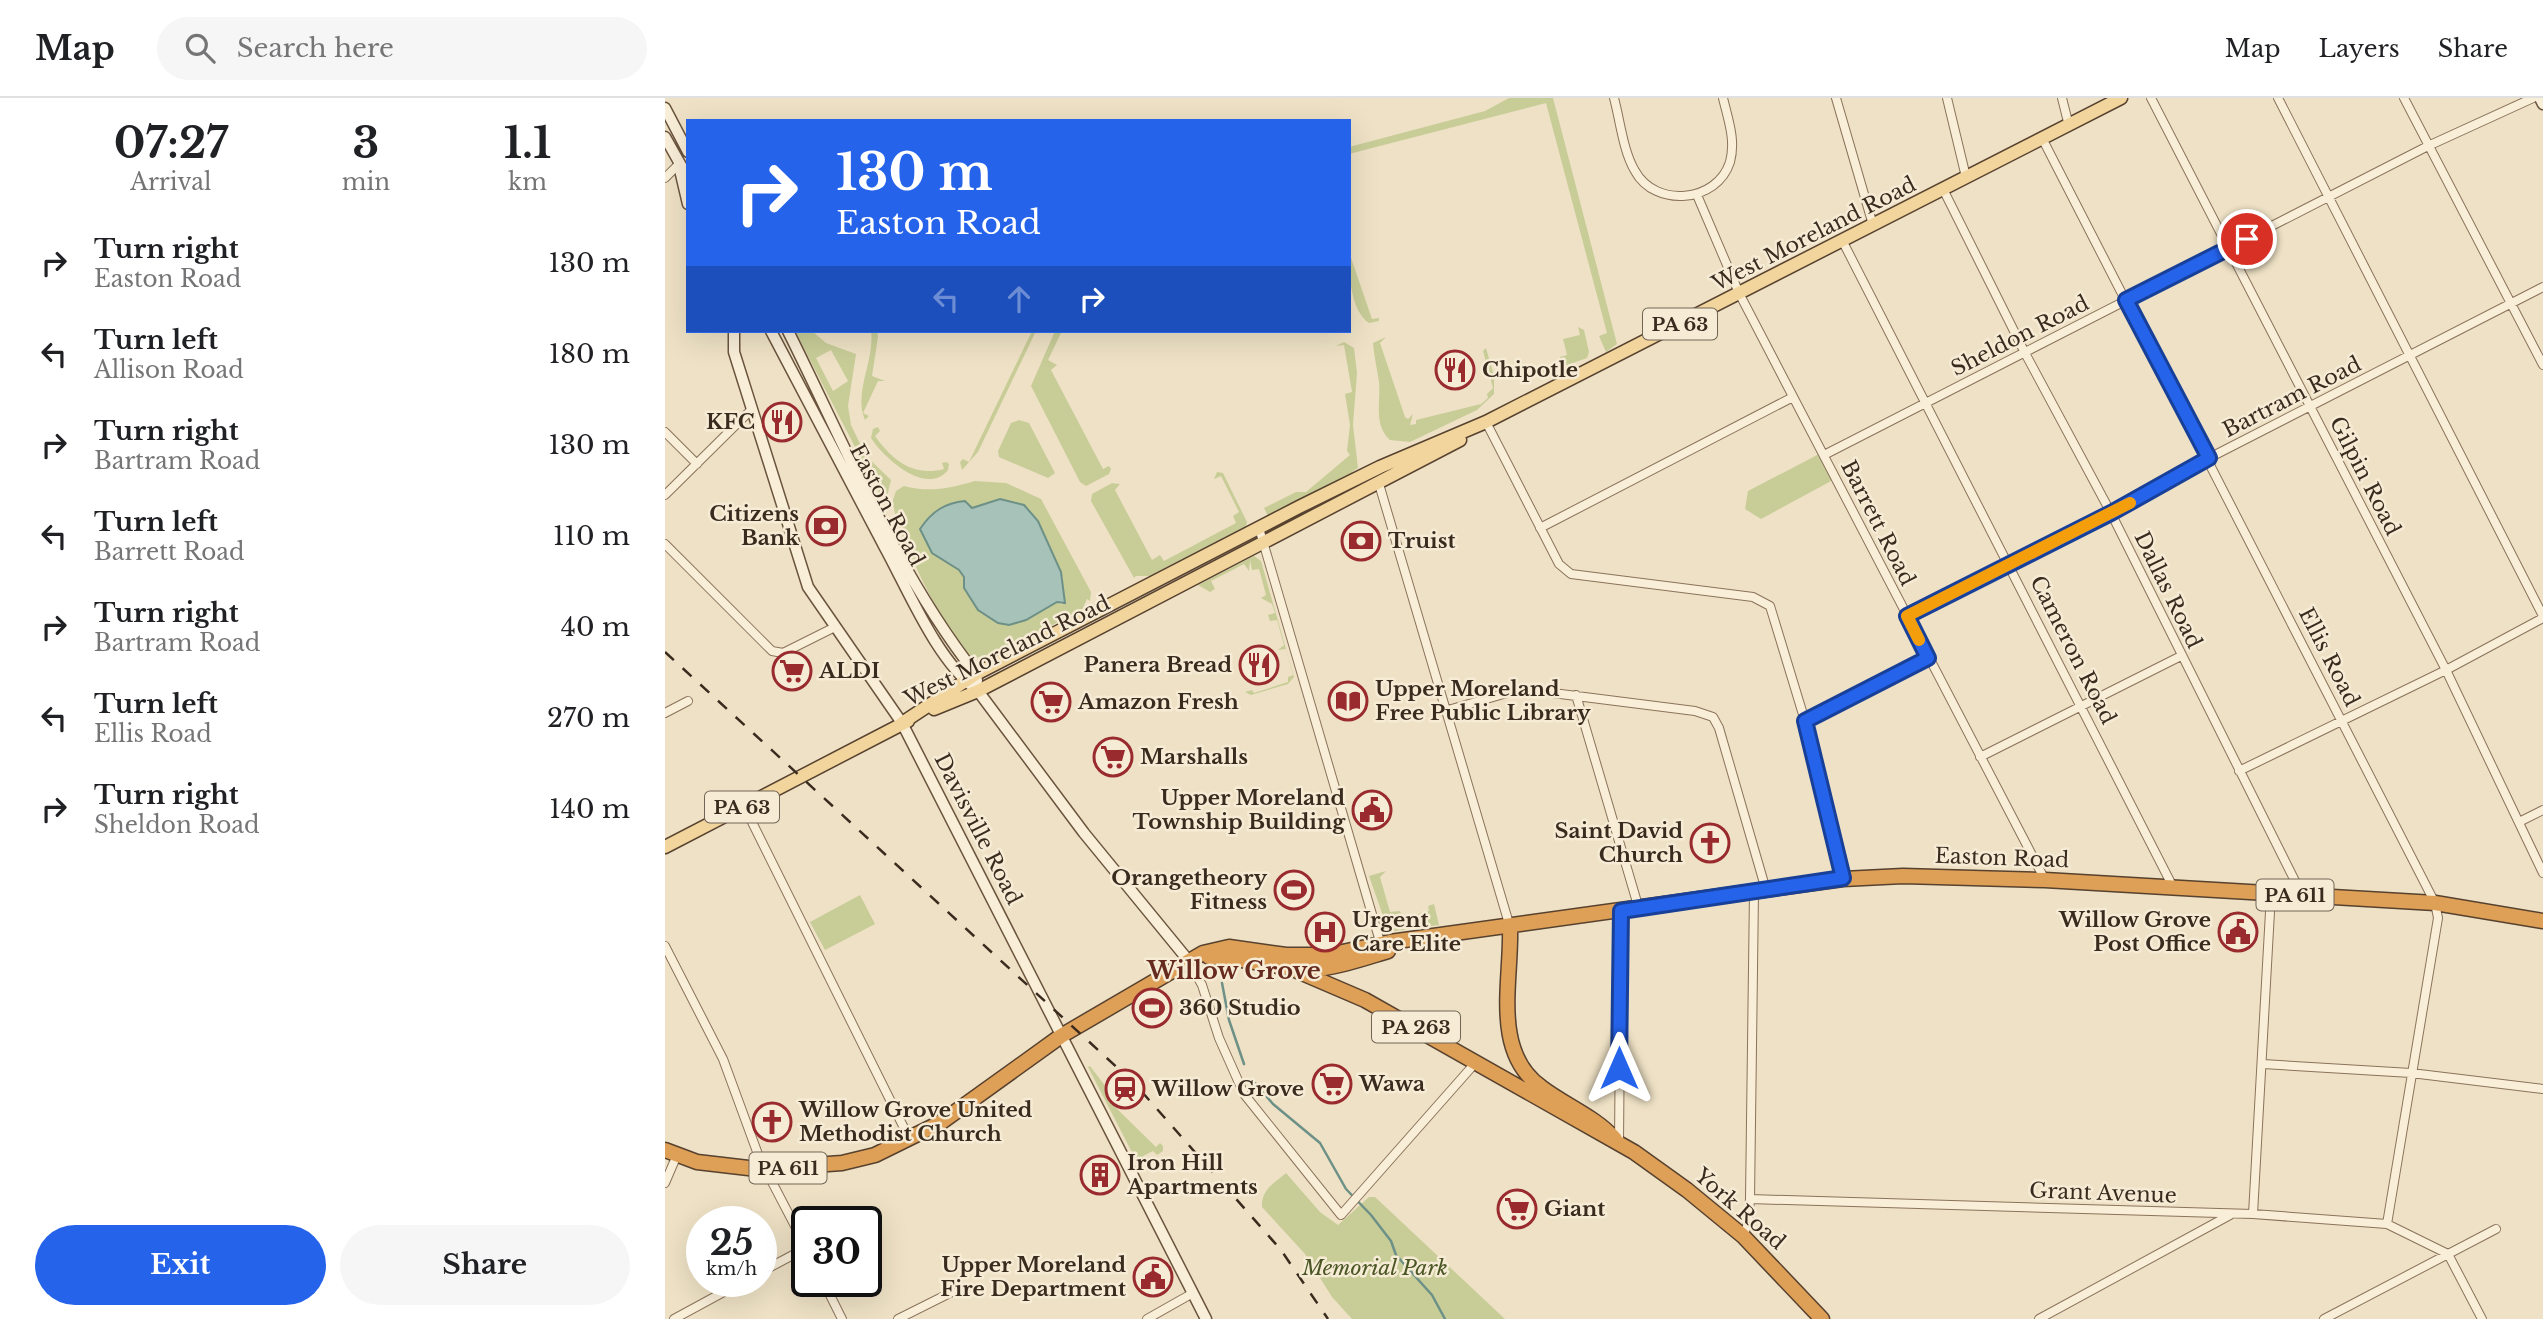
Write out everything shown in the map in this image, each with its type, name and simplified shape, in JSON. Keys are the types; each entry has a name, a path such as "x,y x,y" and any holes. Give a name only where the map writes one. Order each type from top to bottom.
{"highway":[{"name":"Easton Road","path":"1188,960 1203,953 1229,947 1286,955 1328,955 1381,948 1461,932 1639,909 1843,878 1903,876 2045,880 2435,903 2543,921"},
{"name":"York Road","path":"1510,927 1508,1029 1513,1055 1540,1087 1601,1124 1619,1142 1678,1183 1743,1236 1822,1319"},
{"name":"Easton Road","path":"1188,960 1228,957 1288,967 1324,968 1381,948"},
{"name":"PA 611","path":"671,1152 731,1168 766,1170 855,1160 910,1140 1061,1036 1188,960"},
{"name":"York Road","path":"1288,967 1338,986 1477,1061 1598,1134 1619,1142"}],"main road":[{"name":"West Moreland Road","path":"902,723 971,678 1259,528 1380,467 1486,422 2121,98"},
{"path":"2540,98 2543,104"},
{"path":"665,108 686,148"},
{"path":"665,137 686,175"},
{"path":"679,164 686,195"},
{"path":"725,333 734,352"},
{"path":"734,333 734,352"},
{"name":"Easton Road","path":"772,333 929,629 971,678"},
{"name":"Easton Road","path":"789,333 905,564 978,691"},
{"name":"Davisville Road","path":"734,352 808,587 902,723 1206,1319"},
{"name":"West Moreland Road","path":"902,723 978,691 1379,484 1458,442 1486,422"},
{"path":"978,691 1084,833 1188,960"},
{"name":"PA 63","path":"665,847 902,723"}],"street":[{"path":"1614,98 1634,170 1643,182 1669,196 1697,195 1720,177 1729,164 1732,132 1723,98"},
{"path":"1836,98 1873,225"},
{"path":"1947,98 1966,177"},
{"path":"2062,98 2069,126"},
{"name":"Gilpin Road","path":"2151,98 2227,250 2446,670 2543,873"},
{"path":"2239,771 2446,670 2543,617 2278,98"},
{"path":"2404,98 2543,365"},
{"name":"Sheldon Road","path":"1824,455 2428,146 2533,98"},
{"name":"Ellis Road","path":"2042,138 2209,458 2435,903 2438,918 2387,1224"},
{"path":"665,178 679,164"},
{"name":"Dallas Road","path":"1943,189 2025,353 2111,513 2302,895"},
{"name":"Barrett Road","path":"1697,195 1739,293 2045,880"},
{"name":"Cameron Road","path":"1843,242 2010,563 2174,888"},
{"name":"Bartram Road","path":"1907,616 2111,513 2209,458 2311,409 2543,287"},
{"path":"1540,527 1793,397"},
{"path":"665,495 752,409"},
{"path":"1486,422 1559,564 1571,574 1762,600 1775,616 1805,721 1843,878"},
{"path":"665,432 697,464"},
{"path":"1379,484 1510,927"},
{"path":"1259,528 1381,948"},
{"path":"665,544 772,651 783,653 835,626"},
{"path":"1980,757 2181,656"},
{"path":"1805,721 1928,658"},
{"path":"1448,710 1521,689 1695,711 1713,717 1719,728 1760,891 1753,972 1750,1199 1748,1224 1743,1236"},
{"path":"1576,695 1639,909"},
{"path":"665,713 688,701"},
{"path":"744,806 910,1140"},
{"path":"2519,822 2543,810"},
{"path":"2253,1214 2271,894"},
{"path":"1619,1142 1621,911"},
{"path":"665,946 723,1059 766,1170 791,1219"},
{"path":"1188,960 1202,985 1238,1084 1341,1215 1477,1061"},
{"path":"2263,1064 2411,1073 2543,1088"},
{"path":"665,1183 671,1152"},
{"name":"Grant Avenue","path":"1750,1199 2253,1214 2387,1224 2448,1254"},
{"path":"2039,1319 2231,1214"},
{"path":"2324,1319 2496,1230"},
{"path":"2448,1254 2482,1319"},
{"path":"898,1319 952,1292"},
{"path":"1147,1319 1193,1293"},
{"path":"674,1319 715,1297"},
{"path":"831,1297 842,1319"}],"green space":[{"path":"1509,98 1553,98 1617,344 1606,352 1599,336 1607,333 1546,103 1351,153 1351,146 1485,111"},
{"path":"1351,258 1372,319 1379,318 1379,321 1369,323 1363,317 1352,290"},
{"path":"1578,327 1584,330 1589,352 1587,358 1530,378 1523,376 1561,365 1560,357 1567,355 1563,339 1580,335"},
{"path":"796,333 814,333 826,343 856,354 848,406 851,425 866,456 891,480 885,505","holes":["831,350 848,381 833,391 816,358"]},
{"path":"871,333 877,333 872,376 885,381 878,381 863,413 869,416 865,420 862,410 861,399"},
{"path":"1031,333 1035,333 978,452 962,470 960,462 963,459 969,462"},
{"path":"1054,333 1061,333 1048,360 1057,365 1051,370 1103,469 1109,466 1111,469 1109,474 1086,486 1080,482 1031,386"},
{"path":"1386,337 1380,343 1405,417 1408,419 1413,414 1410,425 1416,424 1416,420 1481,404 1488,398 1487,394 1493,388 1483,351 1486,348 1494,376 1494,394 1477,410 1410,442 1390,440 1381,427 1379,382 1373,343"},
{"path":"1344,342 1354,348 1357,373 1353,425 1358,468 1352,472 1354,475 1268,516 1264,508 1296,492 1306,492 1350,455 1347,451 1350,425 1345,394 1352,392 1344,345 1336,346"},
{"path":"1520,368 1522,376 1510,372"},
{"path":"1019,420 1029,423 1055,473 1048,478 999,457 998,451 1011,423"},
{"path":"878,427 880,431 875,436 904,464 923,471 933,471 944,469 942,463 946,462 949,464 948,470 939,477 928,479 906,471 885,455 871,438 873,429"},
{"path":"1821,453 1833,480 1761,519 1745,509 1748,491"},
{"path":"1217,472 1223,473 1247,522 1245,532 1153,579 1151,576 1134,578 1091,501 1092,494 1112,483 1120,484 1115,490 1152,560 1160,555 1164,561 1236,523 1233,516 1239,512 1221,476 1214,479"},
{"path":"975,481 1006,483 1041,499 1091,592 1090,601 1087,599 1082,610 989,657 987,655 977,658 971,657 962,649 938,611 913,561 894,507 891,506 896,491 904,486 948,488","holes":["985,504 1055,559 1063,578 1062,605 1057,602 998,623 978,610 964,588 964,577 951,562 932,553 920,529 927,520 942,511"]},
{"path":"1254,556 1261,561 1294,677 1288,684 1251,695 1245,692 1252,690 1254,693 1288,682 1288,677 1293,675 1286,649 1278,650 1284,645 1277,620 1270,621 1268,615 1275,613 1272,604 1261,598 1266,595 1259,569 1252,570 1250,560 1249,571 1244,564 1211,581 1215,589 1210,592 1198,585"},
{"path":"1386,871 1380,877 1390,912 1400,911 1403,918 1429,911 1428,906 1434,904 1439,925 1394,931 1387,927 1369,876"},
{"path":"860,895 875,924 825,950 810,922"},
{"path":"1090,1066 1112,1095 1108,1100 1156,1147 1160,1143 1163,1151 1157,1155 1153,1151 1143,1156 1146,1163 1139,1166 1088,1067"},
{"name":"Memorial Park","path":"1286,1173 1320,1212 1338,1225 1369,1197 1375,1197 1505,1319 1352,1319 1332,1297 1305,1254 1262,1207 1266,1191"}],"water":[{"path":"1000,499 1024,505 1038,521 1061,572 1065,603 1057,602 1026,620 1009,625 998,623 978,610 964,588 964,577 959,570 932,553 920,529 929,517 951,504 965,501 972,508"}],"waterway":[{"path":"1222,983 1229,1020 1244,1064"},
{"path":"1255,1083 1273,1104 1320,1143 1346,1189 1391,1241 1396,1255 1432,1295 1445,1319"}],"railway":[{"path":"665,652 1135,1084 1281,1250 1328,1319"}],"slow traffic":[{"path":"1919,640 1907,616 2130,503"}],"place":[{"name":"Chipotle","path":"1455,370"},
{"name":"KFC","path":"782,422"},
{"name":"Citizens Bank","path":"826,526"},
{"name":"Truist","path":"1361,541"},
{"name":"Panera Bread","path":"1259,665"},
{"name":"ALDI","path":"792,671"},
{"name":"Upper Moreland Free Public Library","path":"1348,701"},
{"name":"Amazon Fresh","path":"1051,702"},
{"name":"Marshalls","path":"1113,757"},
{"name":"Upper Moreland Township Building","path":"1372,810"},
{"name":"Saint David Church","path":"1710,843"},
{"name":"Orangetheory Fitness","path":"1294,890"},
{"name":"Urgent Care Elite","path":"1325,932"},
{"name":"Willow Grove Post Office","path":"2238,932"},
{"name":"360 Studio","path":"1152,1008"},
{"name":"Wawa","path":"1332,1084"},
{"name":"Willow Grove","path":"1125,1089"},
{"name":"Willow Grove United Methodist Church","path":"772,1122"},
{"name":"Iron Hill Apartments","path":"1100,1175"},
{"name":"Giant","path":"1517,1209"},
{"name":"Upper Moreland Fire Department","path":"1153,1277"}],"district":[{"name":"Willow Grove","path":"1234,970"}],"route":[{"path":"1619,1068 1621,911 1843,878 1805,721 1928,658 1907,616 2111,513 2209,458 2126,300 2247,239"}]}
